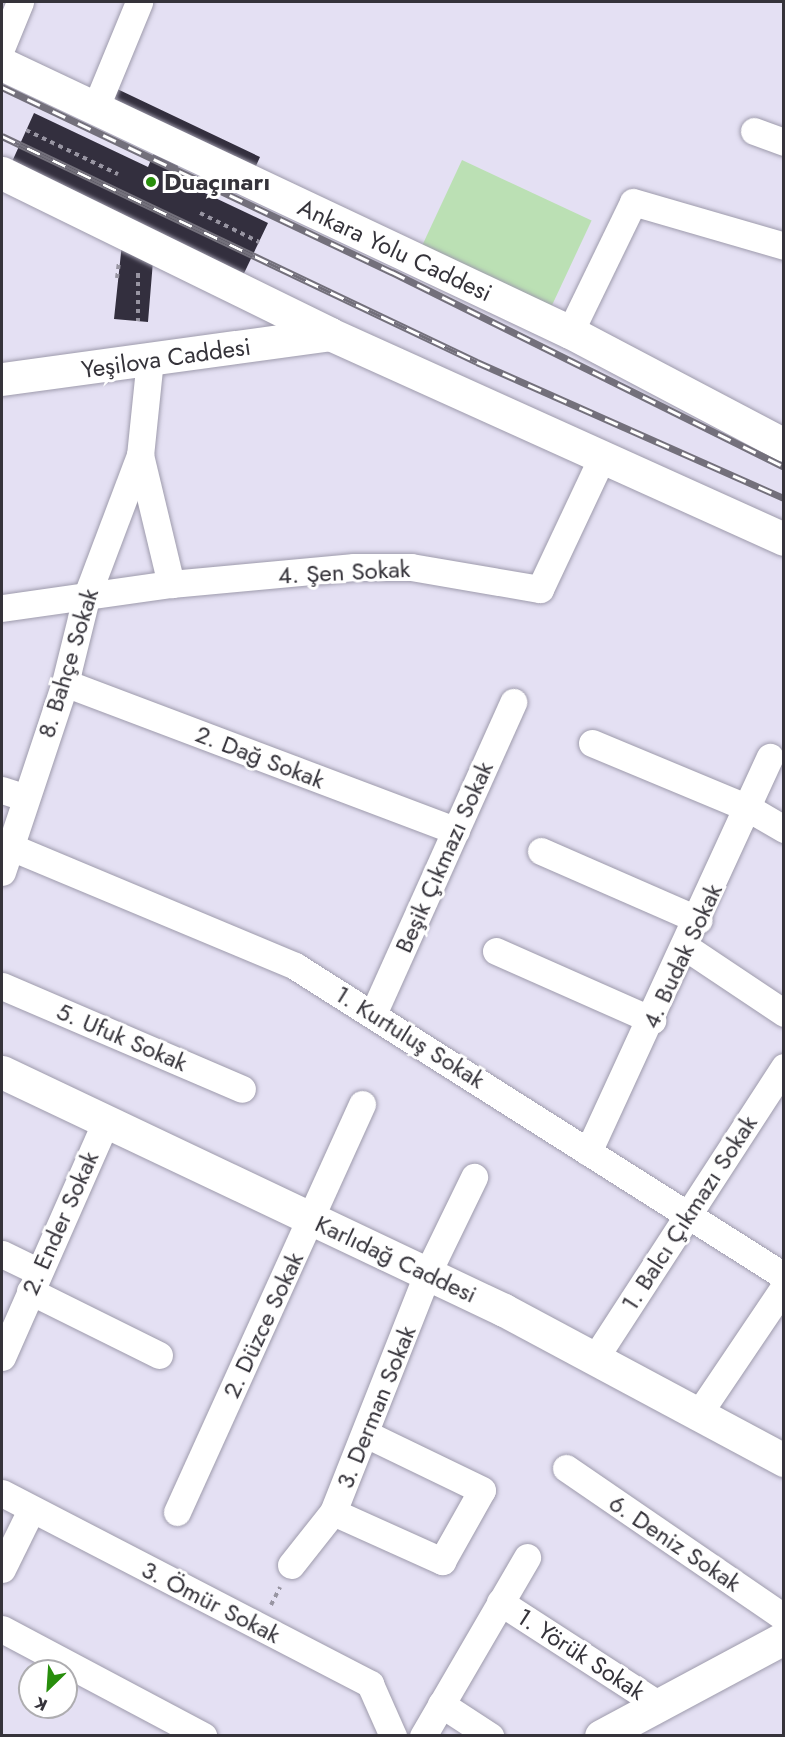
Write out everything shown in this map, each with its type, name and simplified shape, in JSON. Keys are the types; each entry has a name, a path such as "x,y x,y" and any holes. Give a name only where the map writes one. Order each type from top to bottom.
{"main road":[{"name":"Ankara Yolu Caddesi","path":"2,64 570,332 783,445"},
{"path":"2,173 330,334 783,539"},
{"name":"Yeşilova Caddesi","path":"2,380 330,334"},
{"name":"Karlıdağ Caddesi","path":"2,1072 105,1123 427,1274 595,1358 783,1460"},
{"path":"610,1735 783,1638"}],"street":[{"path":"2,46 20,2"},
{"path":"96,110 139,2"},
{"path":"754,131 783,142"},
{"path":"570,332 633,202 783,246"},
{"name":"8. Bahçe Sokak","path":"2,872 11,847 14,794 65,683 86,598 140,455 150,359"},
{"name":"8. Bahçe Sokak","path":"140,455 171,584"},
{"name":"4. Şen Sokak","path":"2,608 86,598 171,584 411,567 540,589 602,457"},
{"name":"2. Dağ Sokak","path":"65,683 456,831"},
{"name":"Beşik Çıkmazı Sokak","path":"374,1012 513,702"},
{"path":"592,743 748,808 783,829"},
{"name":"4. Budak Sokak","path":"588,1152 687,948 770,757"},
{"name":"1. Kurtuluş Sokak","path":"11,847 295,966 374,1012 783,1276"},
{"path":"542,851 699,921"},
{"path":"687,948 783,1013"},
{"path":"496,951 652,1020"},
{"name":"5. Ufuk Sokak","path":"2,986 242,1089"},
{"name":"1. Balcı Çıkmazı Sokak","path":"595,1358 783,1067"},
{"name":"2. Düzce Sokak","path":"177,1512 362,1104"},
{"name":"2. Ender Sokak","path":"2,1357 105,1123"},
{"name":"3. Derman Sokak","path":"291,1565 333,1512 368,1435 427,1274 474,1177"},
{"path":"2,1254 35,1281 159,1355"},
{"path":"699,1413 783,1287"},
{"path":"333,1512 442,1561 482,1490 368,1435"},
{"name":"6. Deniz Sokak","path":"566,1468 783,1617"},
{"name":"3. Ömür Sokak","path":"2,1493 370,1684 393,1736"},
{"path":"2,1569 31,1510"},
{"path":"423,1736 527,1557"},
{"name":"1. Yörük Sokak","path":"500,1602 661,1706"},
{"path":"2,1629 203,1736"},
{"path":"441,1704 490,1736"}],"path":[{"path":"26,130 118,174"},
{"path":"200,213 259,242"},
{"path":"138,261 138,321"},
{"path":"260,1627 291,1565"}],"green space":[{"path":"462,160 592,220 551,308 421,248"}],"building":[{"path":"113,87 260,157 250,179 186,148 173,178 268,223 237,288 154,249 148,322 114,319 123,234 6,175 34,113 148,167 161,136 104,109"}],"railway":[{"path":"2,87 392,272 784,467"},
{"path":"2,136 477,362 784,498"}],"place":[{"name":"Duaçınarı","path":"151,182"}]}
